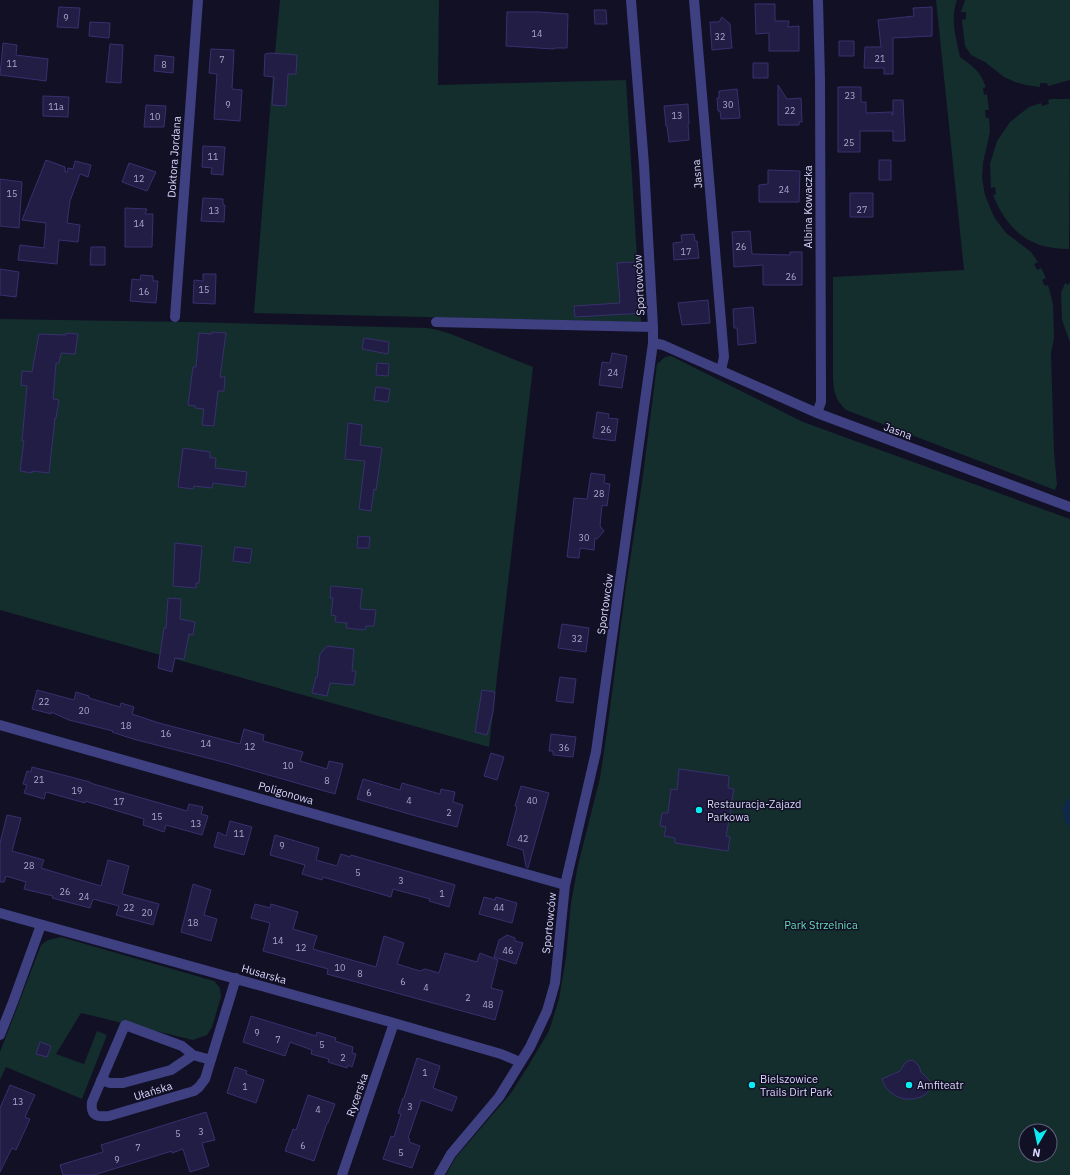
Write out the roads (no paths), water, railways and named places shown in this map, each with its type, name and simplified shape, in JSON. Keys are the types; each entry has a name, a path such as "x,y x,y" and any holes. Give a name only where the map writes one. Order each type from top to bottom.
{"street":[{"name":"Doktora Jordana","path":"175,317 198,0"},
{"name":"Sportowców","path":"439,1175 451,1154 499,1097 530,1047 547,1011 555,983 565,885 596,752 653,353 654,327 644,165 631,0"},
{"name":"Jasna","path":"694,0 724,357 722,370"},
{"name":"Albina Kowaczka","path":"818,0 820,79 821,388 821,402 818,413"},
{"path":"436,322 654,327"},
{"name":"Jasna","path":"653,343 663,345 722,370 818,413 1070,507"},
{"name":"Poligonowa","path":"0,725 565,885"},
{"name":"Husarska","path":"0,913 489,1050 520,1062"},
{"path":"0,1035 41,925"},
{"name":"Ułańska","path":"193,1055 182,1046 125,1025 92,1102 91,1108 93,1113 98,1116 109,1116 194,1091 199,1087 205,1079 236,978"},
{"name":"Rycerska","path":"342,1175 394,1023"},
{"path":"101,1080 110,1083 123,1083 171,1070 193,1055 211,1060"}],"water":[{"path":"1070,796 1070,830 1064,819 1063,811 1061,810"}],"place":[{"name":"Restauracja-Zajazd Parkowa","path":"699,810"},
{"name":"Bielszowice Trails Dirt Park","path":"752,1085"},
{"name":"Amfiteatr","path":"909,1085"}],"park label":[{"name":"Park Strzelnica","path":"821,925"}]}
